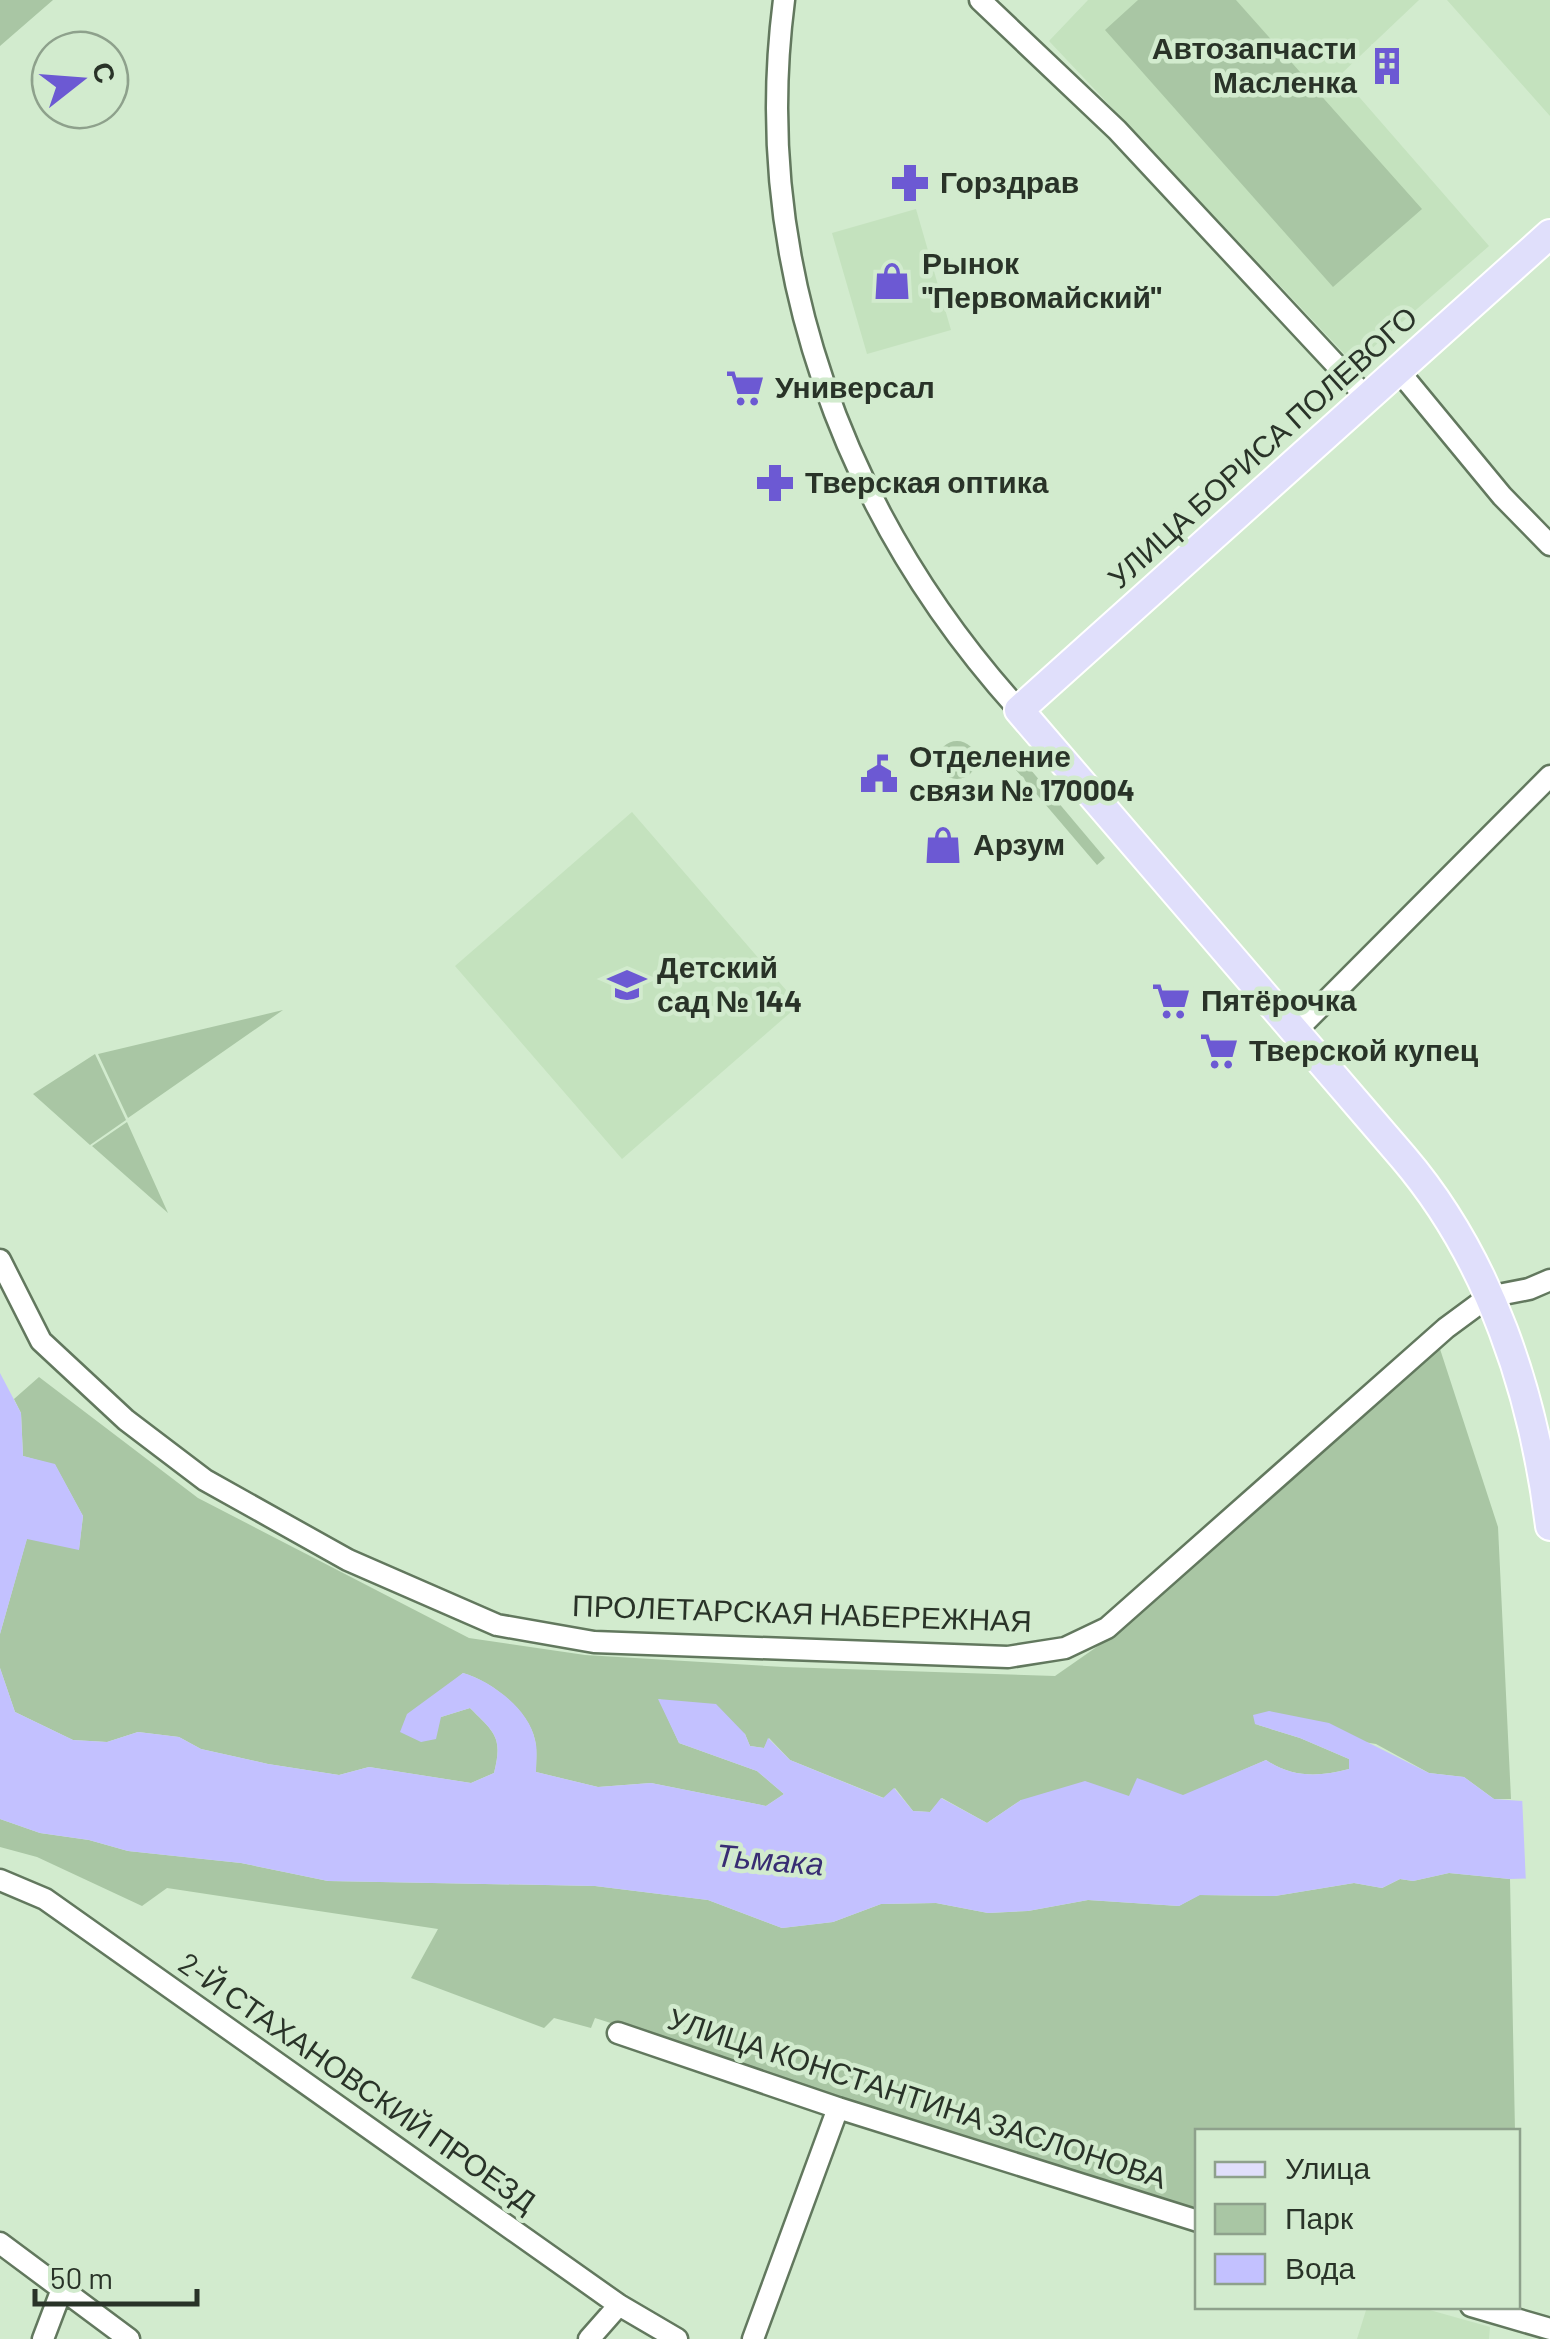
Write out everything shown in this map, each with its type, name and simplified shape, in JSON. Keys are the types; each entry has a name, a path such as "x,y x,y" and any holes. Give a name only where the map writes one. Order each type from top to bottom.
{"main road":[{"name":"УЛИЦА БОРИСА ПОЛЕВОГО","path":"1019,710 1550,234"},
{"path":"1019,710 1424,1182 1457,1234 1488,1296 1528,1408 1550,1526"}],"street":[{"path":"784,0 777,98 781,182 792,265 819,369 854,463 897,547 950,628 1019,710"},
{"path":"980,0 1117,130 1367,398"},
{"path":"1398,370 1502,496 1550,544"},
{"path":"1294,1032 1550,776"},
{"name":"ПРОЛЕТАРСКАЯ НАБЕРЕЖНАЯ","path":"0,1260 41,1341 126,1420 205,1480 348,1560 498,1624 594,1642 997,1657 1031,1656 1065,1648 1116,1622 1436,1337 1488,1296"},
{"path":"1488,1296 1528,1290 1550,1280"},
{"name":"2-Й СТАХАНОВСКИЙ ПРОЕЗД","path":"0,1880 46,1899 619,2305 677,2339"},
{"name":"УЛИЦА КОНСТАНТИНА ЗАСЛОНОВА","path":"618,2033 838,2108 1195,2221"},
{"path":"754,2339 838,2108"},
{"path":"0,2243 130,2339"},
{"path":"43,2339 62,2289"},
{"path":"589,2339 619,2305"},
{"path":"1481,2309 1550,2329"}],"shaded area":[{"path":"1088,0 1419,0 1340,75 1489,246 1354,364 1049,41"},
{"path":"1447,0 1550,0 1550,116"},
{"name":"Рынок \"Первомайский\"","path":"916,209 951,330 867,354 832,233"},
{"name":"Детский сад № 144","path":"632,812 799,1005 622,1159 455,966"},
{"path":"1366,2309 1426,2309 1490,2327 1489,2339 1357,2339"}],"green space":[{"path":"0,0 53,0 0,46"},
{"path":"1138,0 1236,0 1422,209 1333,287 1105,30"},
{"path":"957,741 971,746 976,760 971,774 957,779 943,774 938,760 943,746"},
{"path":"1025,763 1105,858 1097,865 1016,770"},
{"path":"283,1010 128,1118 98,1054"},
{"path":"95,1054 126,1120 90,1145 33,1094"},
{"path":"127,1122 168,1213 92,1146"},
{"path":"1440,1349 1498,1527 1511,1799 1494,1799 1464,1777 1429,1773 1376,1744 1255,1724 1349,1759 1349,1769 1306,1774 1266,1760 1183,1796 1138,1779 1129,1797 1021,1800 987,1823 942,1798 930,1812 913,1811 895,1788 884,1798 790,1760 769,1738 764,1748 750,1746 745,1734 659,1699 679,1743 757,1771 784,1794 766,1806 651,1783 598,1787 536,1772 535,1740 525,1718 497,1690 463,1673 449,1685 441,1717 470,1708 486,1724 497,1743 494,1773 471,1783 369,1767 339,1775 201,1749 179,1737 138,1732 107,1742 73,1740 15,1712 0,1668 0,1634 27,1538 79,1549 83,1516 55,1465 23,1456 21,1413 14,1399 39,1377 198,1498 469,1638 585,1655 784,1667 1055,1676 1121,1630"},
{"path":"0,1819 40,1833 128,1851 241,1863 328,1881 595,1886 708,1900 782,1928 833,1922 881,1904 936,1903 988,1913 1028,1911 1088,1900 1179,1906 1199,1895 1275,1896 1354,1883 1382,1888 1400,1879 1413,1881 1449,1873 1510,1879 1515,2129 1195,2129 1195,2209 595,2018 591,2028 554,2018 544,2028 411,1978 438,1929 167,1888 142,1906 37,1857 0,1847"}],"water":[{"path":"0,1373 21,1413 23,1456 55,1464 83,1516 79,1550 27,1539 0,1634"},
{"name":"Тьмака","path":"0,1668 15,1712 73,1740 107,1742 138,1732 179,1737 201,1749 268,1764 339,1775 369,1767 471,1783 494,1773 498,1751 495,1736 470,1708 441,1717 436,1739 421,1742 400,1732 407,1714 463,1673 485,1682 517,1707 536,1744 536,1772 598,1787 651,1783 766,1806 784,1794 757,1771 679,1743 658,1699 716,1704 745,1734 750,1746 764,1748 768,1738 790,1760 883,1798 894,1788 913,1811 930,1812 941,1798 987,1823 1021,1800 1085,1781 1129,1796 1137,1778 1183,1795 1266,1760 1306,1774 1349,1769 1349,1759 1255,1724 1253,1715 1269,1711 1329,1723 1429,1773 1464,1777 1494,1799 1550,1803 1550,1878 1449,1873 1413,1881 1400,1879 1382,1888 1354,1883 1275,1896 1200,1895 1179,1906 1088,1900 1028,1911 988,1913 936,1903 881,1904 833,1922 782,1928 708,1900 595,1886 328,1881 241,1863 128,1851 40,1833 0,1819"}],"pier":[{"path":"1522,1795 1550,1798 1550,1883 1526,1884"}],"place":[{"name":"Автозапчасти Масленка","path":"1387,66"},
{"name":"Горздрав","path":"910,183"},
{"name":"Рынок \"Первомайский\"","path":"892,281"},
{"name":"Универсал","path":"745,388"},
{"name":"Тверская оптика","path":"775,483"},
{"name":"Отделение связи № 170004","path":"879,774"},
{"name":"Арзум","path":"943,845"},
{"name":"Детский сад № 144","path":"627,985"},
{"name":"Пятёрочка","path":"1171,1001"},
{"name":"Тверской купец","path":"1219,1051"}]}
